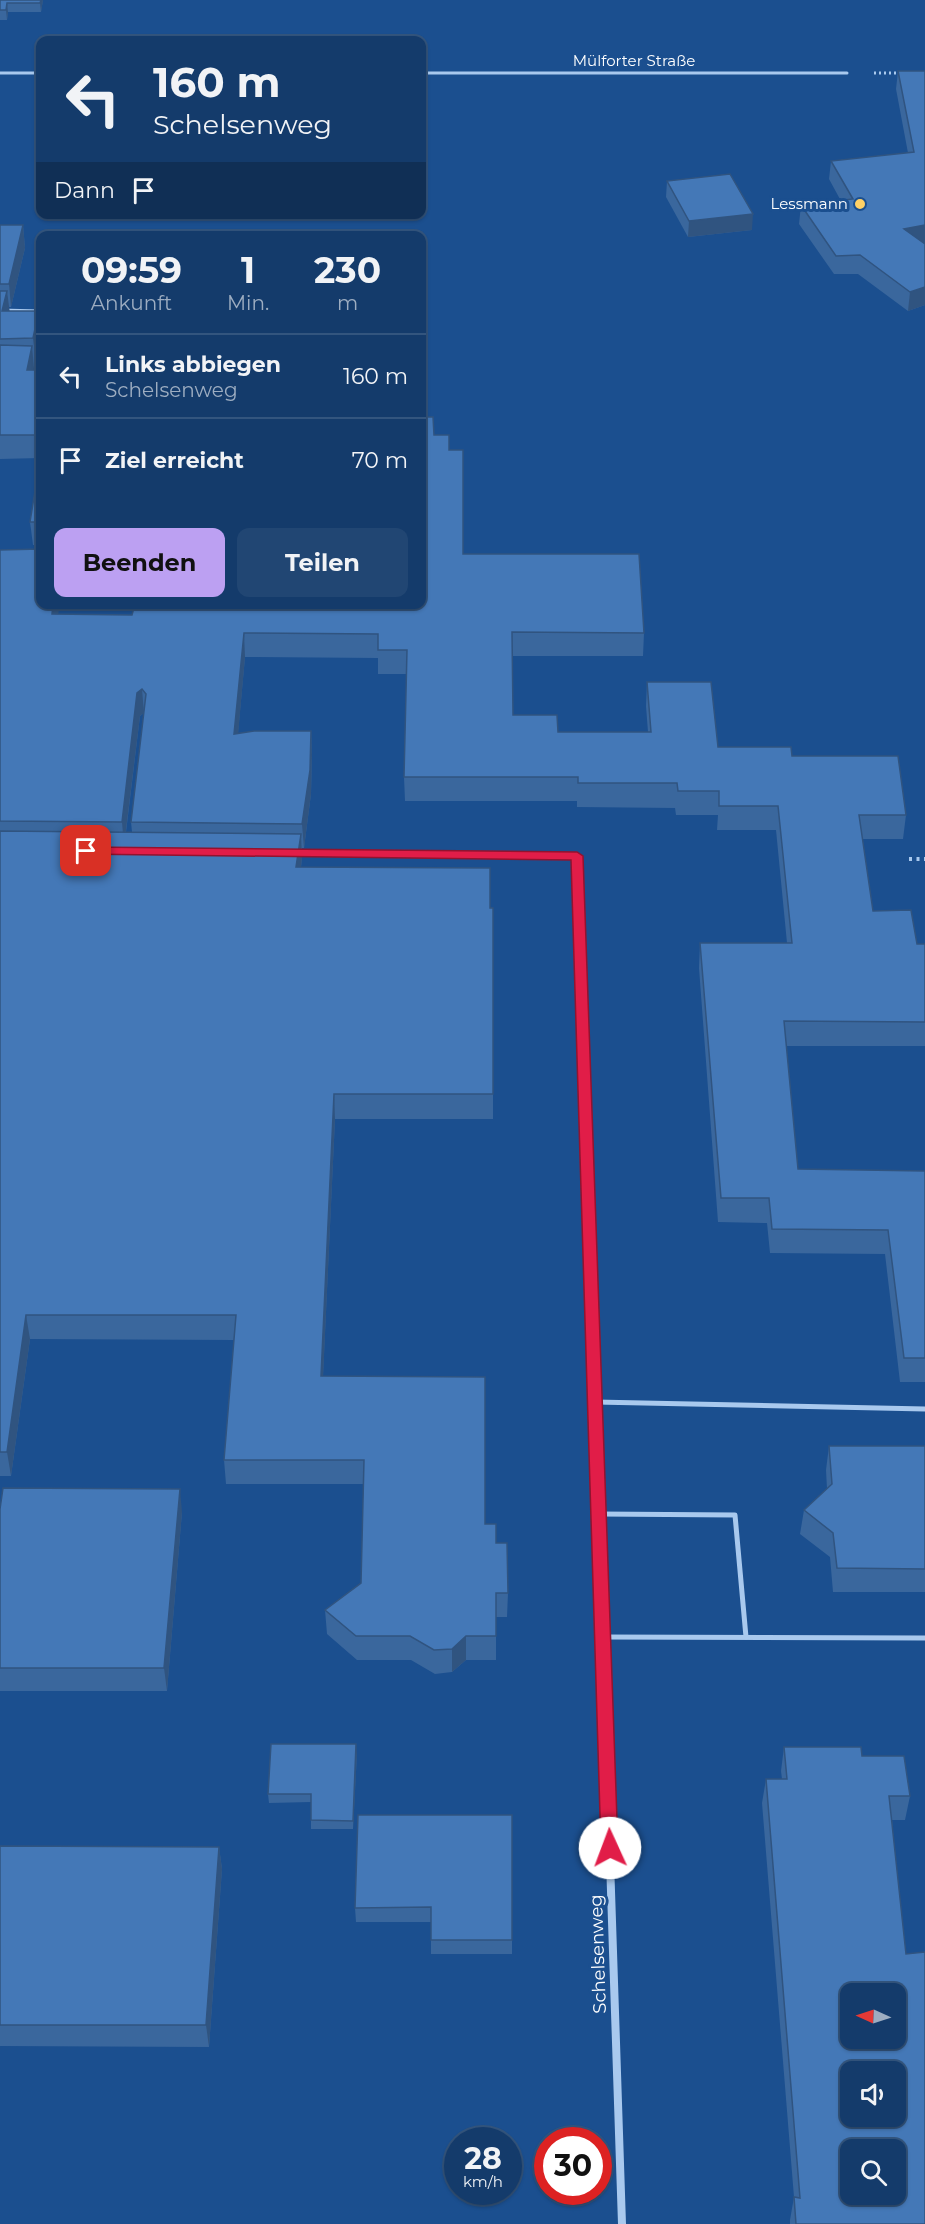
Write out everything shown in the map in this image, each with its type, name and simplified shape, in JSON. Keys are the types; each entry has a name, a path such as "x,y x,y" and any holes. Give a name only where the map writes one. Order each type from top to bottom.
{"street":[{"name":"Schelsenweg","path":"282,853 577,856 622,2224"}],"lane":[{"path":"0,73 36,73"},
{"name":"Mülforter Straße","path":"426,73 847,73"},
{"path":"0,310 36,311"},
{"path":"20,365 36,365"},
{"path":"595,1402 925,1409"},
{"path":"599,1514 735,1515 746,1638"},
{"path":"603,1637 925,1638"}],"path":[{"path":"847,73 914,73"},
{"path":"909,859 925,859"}],"building":[{"path":"0,0 41,0 40,3 7,3 6,10 0,10"},
{"path":"898,71 925,71 925,225 904,229 925,244 925,287 910,292 860,255 836,256 801,205 853,199 831,161 914,152"},
{"path":"730,174 753,214 689,221 667,181"},
{"path":"0,225 23,225 9,284 0,284"},
{"path":"283,230 283,231 160,231"},
{"path":"0,291 7,291 2,311 36,311 36,324 33,338 0,339"},
{"path":"0,345 32,346 27,370 36,370 36,435 0,435"},
{"path":"426,417 433,417 434,435 449,435 449,450 463,450 463,554 639,554 644,633 512,632 513,715 557,715 558,732 651,732 647,682 711,682 718,747 791,747 792,756 898,756 906,815 859,815 873,911 911,910 917,944 925,944 925,1022 784,1021 798,1169 925,1171 925,1358 904,1358 888,1230 772,1229 769,1198 721,1198 700,943 792,943 778,806 719,806 719,791 678,791 677,783 578,783 578,777 404,777 407,650 378,650 378,634 244,633 234,734 254,731 311,731 310,770 302,824 131,822 146,694 142,689 137,693 122,822 0,821 0,550 36,549 36,609 52,609 52,614 132,615 134,609 426,609"},
{"path":"36,485 36,522 30,522"},
{"path":"0,831 301,834 296,867 490,868 490,908 493,908 493,1094 334,1094 321,1376 485,1377 485,1524 496,1524 496,1543 507,1543 508,1593 496,1593 496,1636 466,1636 452,1649 434,1650 410,1636 356,1636 325,1610 361,1583 364,1460 224,1460 236,1315 26,1315 7,1452 0,1452"},
{"path":"829,1446 925,1446 925,1569 837,1568 833,1533 804,1510 832,1484"},
{"path":"3,1488 180,1489 164,1668 0,1668 0,1509"},
{"path":"271,1744 356,1744 353,1821 311,1820 311,1794 268,1794"},
{"path":"784,1747 861,1747 862,1756 904,1756 910,1796 889,1796 906,1954 925,1952 925,2224 796,2224 794,2197 800,2198 766,1779 787,1779"},
{"path":"358,1815 512,1815 512,1940 431,1940 431,1907 355,1908"},
{"path":"0,1846 219,1847 206,2025 0,2025"}],"place":[{"name":"Lessmann","path":"860,204"}],"route":[{"path":"86,851 577,856 610,1848"}]}
